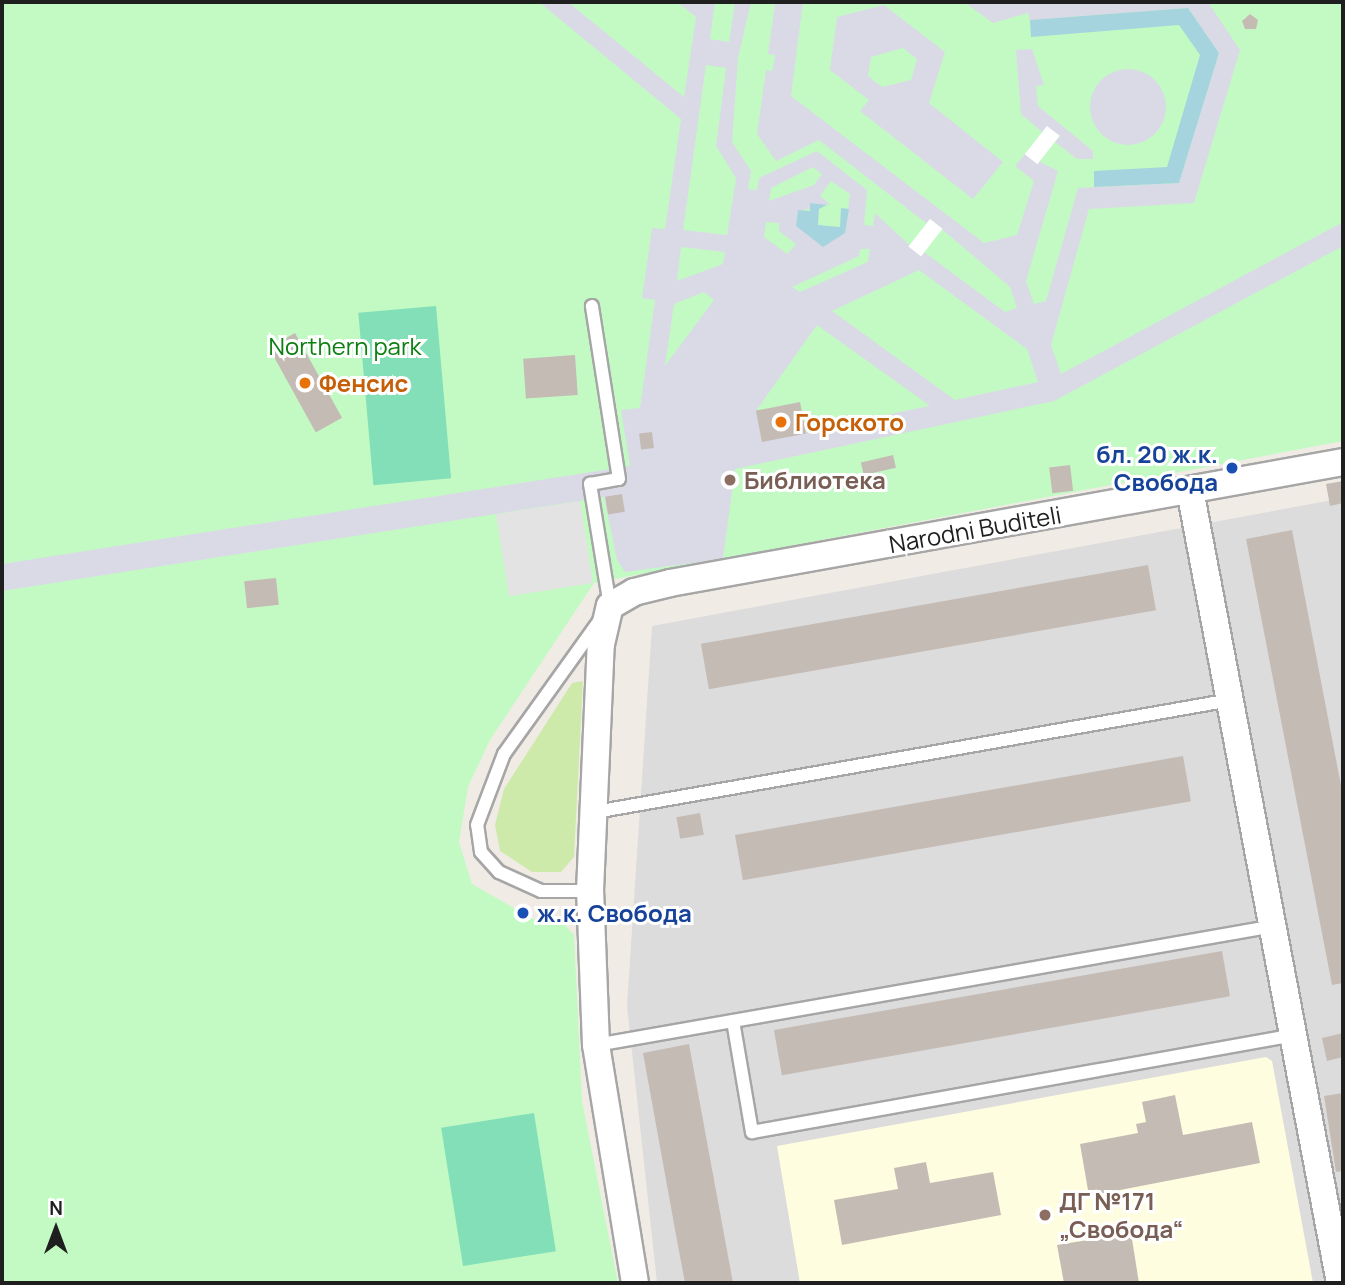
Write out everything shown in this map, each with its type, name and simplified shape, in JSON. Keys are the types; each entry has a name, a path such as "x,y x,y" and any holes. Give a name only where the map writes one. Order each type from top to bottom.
{"street":[{"name":"Narodni Buditeli","path":"610,606 634,592 670,583 1343,462"},
{"path":"1190,489 1296,1035 1340,1283"},
{"path":"610,606 601,644 590,891 596,1045 635,1283"}],"lane":[{"path":"590,891 541,891 499,872 481,852 477,825 504,754 583,634 610,606 590,484 619,479 592,306"},
{"path":"595,812 1231,699"},
{"path":"596,1045 1275,926"},
{"path":"733,1021 752,1132 1296,1035"}],"shaded area":[{"path":"539,2 568,2 684,97 696,17 677,2 715,2 710,39 729,42 735,2 751,2 738,58 732,142 751,171 748,189 757,190 759,178 817,151 867,190 864,225 873,226 875,213 921,256 924,252 1005,312 1017,308 1010,287 930,219 926,223 819,140 776,161 757,134 766,70 772,71 774,63 775,55 768,54 775,4 755,2 803,2 791,96 984,243 1017,235 1034,181 1015,166 1025,154 1058,171 1026,281 1034,304 1046,301 1078,188 1179,183 1219,53 1188,8 1030,20 1028,13 993,23 964,2 1208,2 1240,50 1194,203 1089,209 1051,345 1061,374 1343,222 1343,246 1054,401 735,469 723,559 625,572 617,560 604,497 2,591 2,564 630,466 621,410 640,408 655,300 642,298 652,228 665,229 681,119","holes":["706,65 726,68 716,146 736,178 727,235 683,230","813,167 822,174 814,185 769,201 771,188","831,181 850,194 845,233 797,226 798,211 830,204 820,196","766,222 779,223 779,231 796,244 787,254 764,237","681,247 725,252 723,264 677,281","860,249 870,249 868,262 800,292 792,287 859,256","919,270 1027,349 1038,382 955,400 832,311","704,292 714,300 665,366 674,304","817,325 929,406 762,441 756,411"]},
{"path":"884,5 945,52 929,103 1003,162 973,199 860,111 869,100 830,70 837,17","holes":["903,48 917,59 911,80 882,87 868,76 871,57"]},
{"path":"1032,49 1044,85 1036,86 1038,106 1093,151 1093,159 1077,159 1055,142 1060,136 1047,127 1042,132 1021,114 1016,50"},
{"path":"1128,69 1143,72 1155,80 1163,92 1166,107 1163,122 1155,134 1143,142 1128,145 1113,142 1101,134 1093,122 1090,107 1093,92 1101,80 1113,72"},
{"path":"1343,498 1343,1283 657,1283 627,1006 652,626"},
{"path":"580,501 593,583 509,596 496,514"},
{"name":"ДГ №171 „Свобода“","path":"1266,1057 1272,1061 1313,1283 800,1283 777,1146"}],"green space":[{"name":"Northern park","path":"2,2 1343,2 1343,441 594,583 490,740 468,787 459,842 472,884 533,919 561,921 574,935 582,1101 618,1283 2,1283"},
{"path":"436,306 451,478 373,485 358,313"},
{"path":"583,681 574,857 561,872 532,872 500,851 495,825 504,789 572,683"},
{"path":"534,1113 556,1251 463,1266 441,1128"}],"water":[{"path":"1188,8 1219,53 1179,183 1094,187 1094,171 1167,167 1200,55 1179,25 1031,37 1030,20"},
{"path":"810,203 827,205 819,209 818,225 840,227 841,208 849,209 845,233 823,247 796,226 798,210 810,211"}],"pier":[{"path":"1047,126 1060,136 1037,164 1025,154"},
{"path":"930,219 943,229 921,256 908,247"}],"building":[{"path":"1250,14 1258,20 1256,29 1245,29 1242,21"},
{"name":"Фенсис","path":"295,333 342,418 316,432 269,348"},
{"path":"575,355 578,395 526,399 523,359"},
{"name":"Горското","path":"800,402 806,433 762,442 756,411"},
{"path":"652,432 654,448 641,449 639,434"},
{"path":"893,455 896,468 864,475 861,462"},
{"path":"1070,465 1073,491 1052,493 1049,468"},
{"path":"1343,481 1343,503 1330,506 1326,484"},
{"path":"622,494 625,512 608,514 605,497"},
{"path":"1292,530 1343,796 1343,983 1332,985 1246,539"},
{"path":"1148,565 1156,610 709,689 701,644"},
{"path":"276,578 279,605 247,608 244,581"},
{"path":"1183,756 1191,801 743,880 735,835"},
{"path":"700,813 704,835 680,839 676,817"},
{"path":"1222,951 1230,996 782,1075 774,1030"},
{"path":"1343,1033 1343,1057 1327,1061 1322,1038"},
{"path":"689,1044 733,1283 685,1283 676,1235 643,1053"},
{"path":"1343,1093 1343,1171 1336,1172 1324,1096"},
{"path":"1175,1095 1183,1135 1252,1122 1260,1163 1089,1196 1080,1144 1138,1133 1136,1124 1146,1122 1142,1102"},
{"path":"926,1162 930,1183 993,1172 1001,1215 842,1245 834,1200 898,1189 894,1168"},
{"path":"1131,1233 1139,1283 1064,1283 1057,1245"}],"place":[{"name":"Фенсис","path":"305,383"},
{"name":"Горското","path":"781,422"},
{"name":"бл. 20 ж.к. Свобода","path":"1232,468"},
{"name":"Библиотека","path":"730,480"},
{"name":"ж.к. Свобода","path":"523,913"},
{"name":"ДГ №171 „Свобода“","path":"1045,1215"}]}
